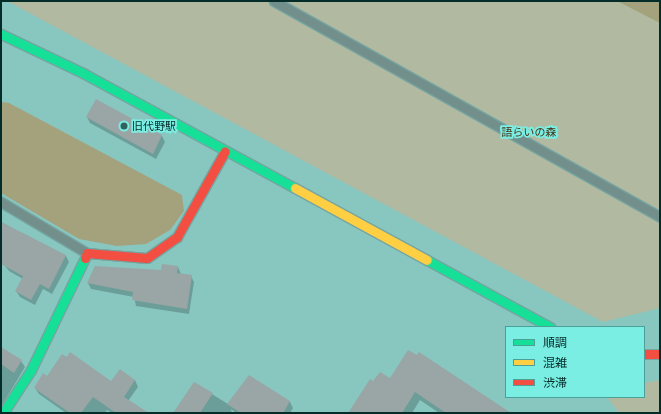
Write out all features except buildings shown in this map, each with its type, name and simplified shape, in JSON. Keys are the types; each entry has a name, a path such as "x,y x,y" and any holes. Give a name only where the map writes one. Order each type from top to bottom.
{"street":[{"path":"1,34 83,73 548,326"},
{"path":"3,413 31,370 86,253 147,258 177,236 225,151"},
{"path":"645,354 660,354"}],"lane":[{"path":"274,1 660,217"},
{"path":"1,202 86,253"}],"green space":[{"name":"語らいの森","path":"7,1 660,1 660,308 603,322"},
{"path":"660,380 660,413 619,413 608,398 645,398 645,383"}],"shaded area":[{"path":"617,1 660,1 660,23"},
{"path":"1,102 9,103 182,195 184,211 170,230 146,244 117,246 79,239 1,193"}],"traffic: fast":[{"path":"1,34 83,73 295,188"},
{"path":"3,413 31,370 85,258"},
{"path":"427,260 548,326"}],"traffic: slow":[{"path":"295,188 427,260"}],"traffic: jam":[{"path":"85,258 87,253 147,258 177,237 225,151"},
{"path":"645,354 660,354"}],"place":[{"name":"旧代野駅","path":"124,126"}]}
